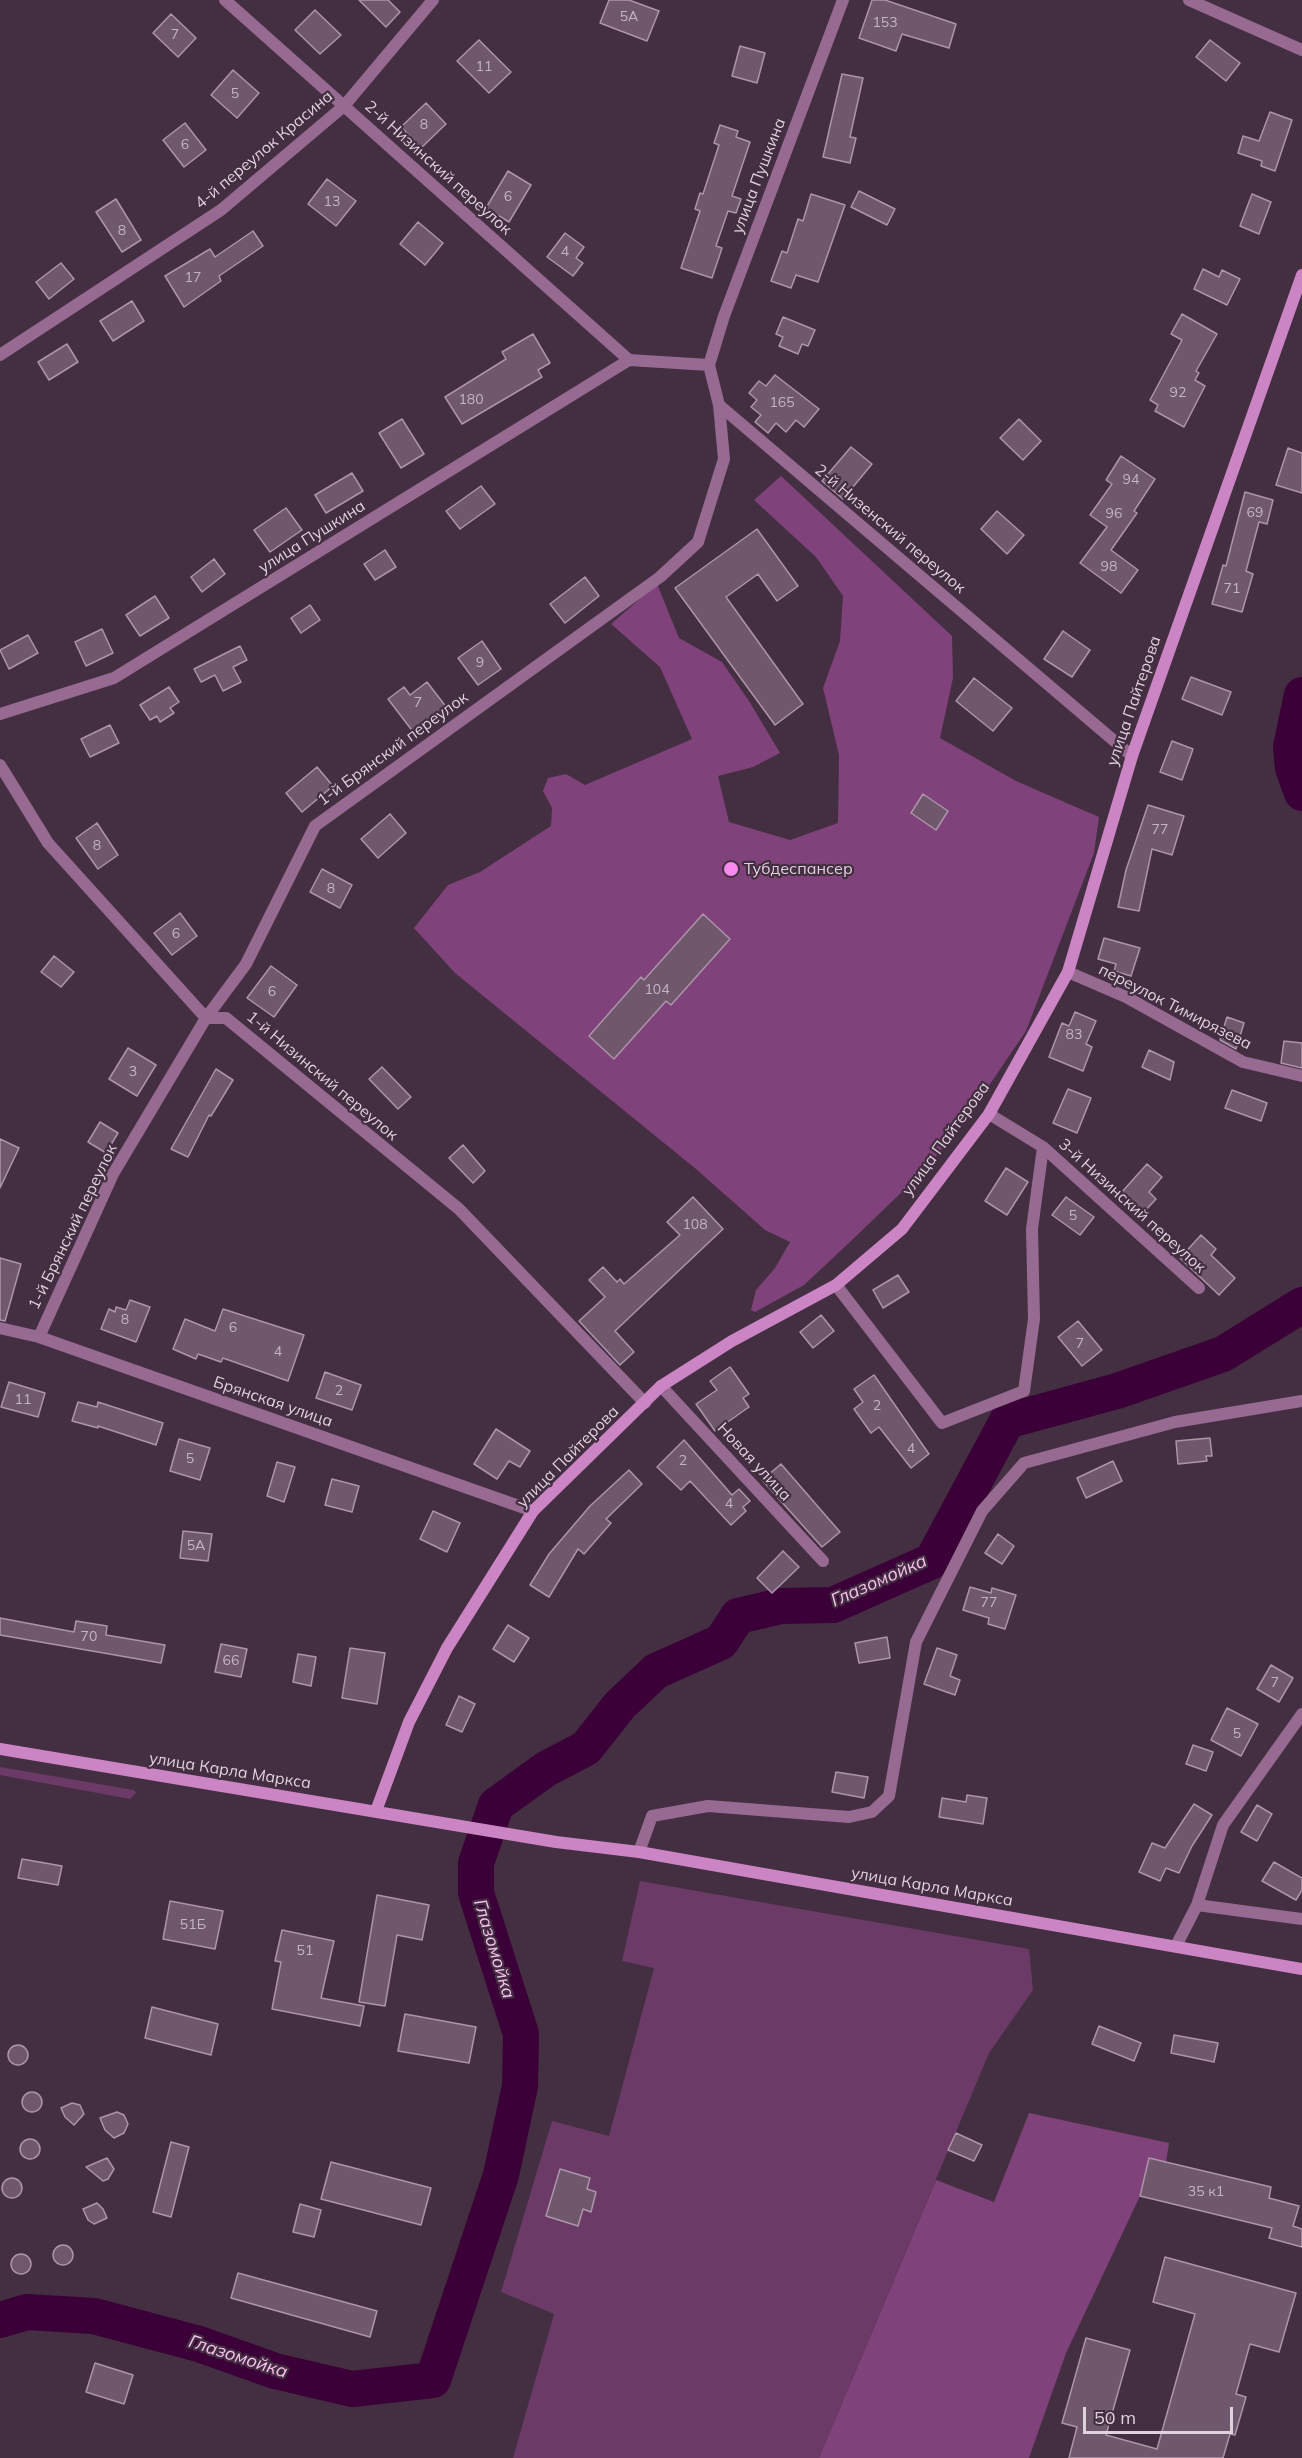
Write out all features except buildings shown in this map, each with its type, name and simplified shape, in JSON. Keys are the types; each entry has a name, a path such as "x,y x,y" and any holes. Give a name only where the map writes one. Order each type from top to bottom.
{"main road":[{"name":"улица Пайтерова","path":"376,1811 409,1722 447,1648 533,1511 661,1386 732,1341 836,1285 902,1228 989,1114 1068,972 1132,756 1302,275"},
{"name":"улица Карла Маркса","path":"0,1749 556,1842 639,1852 1302,1969"}],"street":[{"name":"2-й Низинский переулок","path":"225,0 629,360"},
{"name":"4-й переулок Красина","path":"0,354 221,210 344,106 433,0"},
{"name":"улица Пушкина","path":"709,365 724,316 843,0"},
{"path":"1189,0 1302,50"},
{"name":"улица Пушкина","path":"0,714 114,678 629,360"},
{"path":"629,360 709,365 719,405"},
{"name":"2-й Низенский переулок","path":"719,405 1132,756"},
{"name":"1-й Брянский переулок","path":"39,1337 113,1174 206,1018 246,964 315,826 660,577 698,542 724,459 719,405"},
{"path":"0,765 48,843 206,1018"},
{"name":"переулок Тимирязева","path":"1068,972 1126,997 1243,1062 1302,1076"},
{"name":"1-й Низинский переулок","path":"206,1018 226,1018 459,1209 645,1403"},
{"name":"3-й Низинский переулок","path":"989,1114 1043,1147 1199,1288"},
{"name":"3-й Низинский переулок","path":"836,1285 942,1424 1023,1391 1034,1319 1032,1229 1043,1147"},
{"name":"Брянская улица","path":"0,1328 39,1337 533,1511"},
{"name":"Новая улица","path":"661,1386 823,1561"},
{"path":"639,1852 652,1816 708,1806 849,1817 873,1812 889,1796 916,1642 982,1511 1024,1463 1175,1422 1302,1401"},
{"path":"1176,1946 1197,1905 1223,1824 1302,1714"},
{"path":"1197,1905 1302,1919"}],"shaded area":[{"name":"Тубдеспансер","path":"781,476 952,636 953,678 940,738 1016,781 1099,817 1094,853 1026,1031 982,1096 928,1167 851,1241 804,1285 755,1312 751,1310 756,1290 775,1268 790,1242 765,1230 696,1169 455,973 414,928 448,885 480,872 551,826 552,808 543,791 548,778 566,774 585,785 692,739 660,667 611,624 657,584 679,638 722,662 749,701 780,753 753,767 718,776 729,822 790,840 838,823 839,755 823,688 840,641 843,596 816,557 754,500"},
{"path":"0,1767 134,1790 136,1793 130,1799 0,1775"},
{"path":"640,1881 1029,1949 1033,1990 989,2053 819,2458 513,2458 554,2314 501,2292 552,2121 609,2136 654,1968 622,1961"},
{"path":"1029,2113 1169,2143 1166,2162 1149,2158 1140,2196 1066,2353 1029,2458 819,2458 936,2180 994,2202"}],"waterway":[{"name":"Глазомойка","path":"1302,695 1291,747 1293,768 1302,793"},
{"name":"Глазомойка","path":"0,2320 27,2312 94,2316 199,2344 275,2371 352,2389 433,2380 501,2175 520,2086 521,2034 476,1893 476,1863 496,1805 546,1769 586,1748 620,1705 656,1671 721,1642 738,1616 781,1606 833,1605 932,1561 1007,1421 1117,1391 1223,1354 1302,1305"}],"place":[{"name":"Тубдеспансер","path":"731,869"}]}
